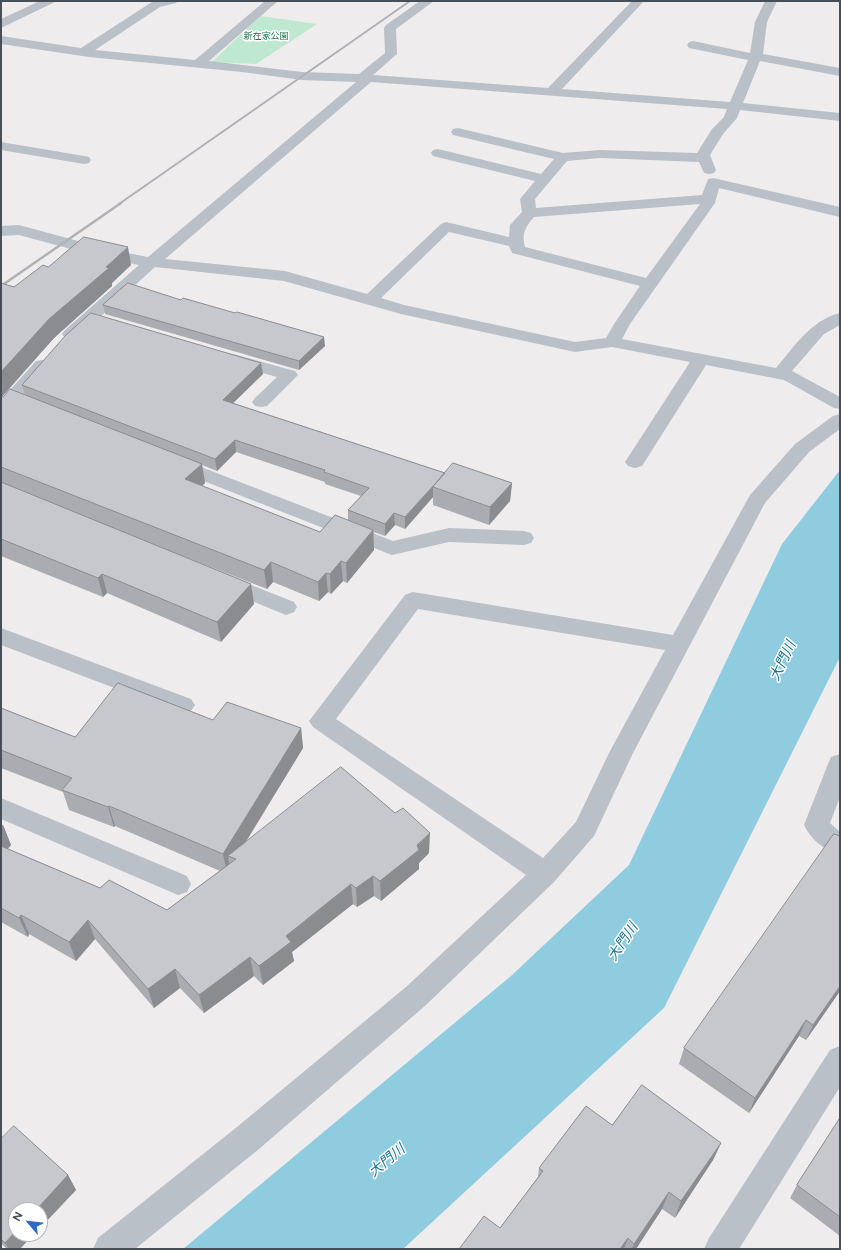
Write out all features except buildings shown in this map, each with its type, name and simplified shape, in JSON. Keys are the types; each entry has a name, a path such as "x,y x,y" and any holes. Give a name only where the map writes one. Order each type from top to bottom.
{"street":[{"path":"1,24 49,1"},
{"path":"83,52 156,4 172,1"},
{"path":"199,63 272,1"},
{"path":"13,405 56,348 98,319 152,262 391,54 390,28 428,1"},
{"path":"552,92 638,1"},
{"path":"612,342 622,324 708,204 712,182 703,154 717,132 730,118 755,57 761,22 770,1"},
{"path":"1,40 83,52 199,63 302,76 364,78 552,92 735,106 840,117"},
{"path":"1,53 15,43"},
{"path":"693,45 840,72"},
{"path":"458,132 563,157 600,154 704,158"},
{"path":"1,146 84,160"},
{"path":"438,153 545,179"},
{"path":"530,213 527,200 563,157"},
{"path":"712,182 786,198 840,212"},
{"path":"650,284 518,250 516,243 518,225 530,213 709,199"},
{"path":"370,300 446,226 516,243"},
{"path":"1,231 19,230 110,255 152,262 285,276 401,309 575,347 612,342 780,374 789,376 840,404"},
{"path":"780,374 818,330 840,318"},
{"path":"220,355 289,375 260,402"},
{"path":"635,462 701,359"},
{"path":"109,1249 248,1138 416,996 545,874 584,829 621,753 757,500 802,448 840,420"},
{"path":"158,456 392,548 449,535 524,538"},
{"path":"205,574 286,607"},
{"path":"545,874 321,721 413,600 679,644"},
{"path":"1,636 183,705"},
{"path":"840,764 817,825 827,837 840,844"},
{"path":"1,808 178,884"},
{"path":"720,1249 840,1060"}],"green space":[{"name":"新在家公園","path":"260,16 317,24 256,64 212,62"}],"water":[{"name":"大門川","path":"840,470 840,657 664,1008 403,1249 183,1249 511,976 629,865 782,544"}],"railway":[{"path":"119,204 410,1"},
{"path":"1,286 121,203"}]}
